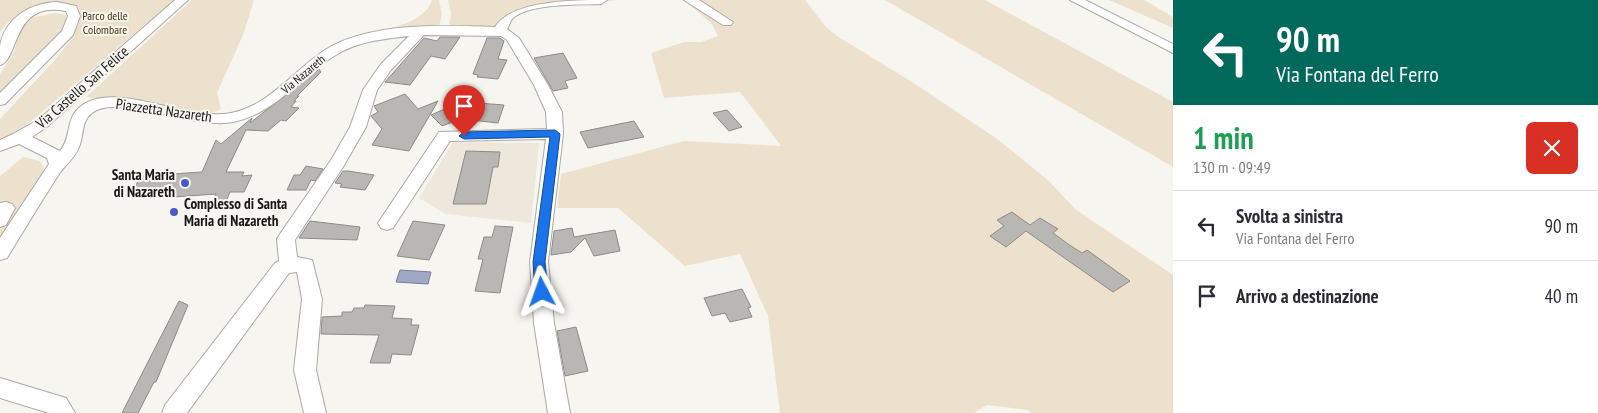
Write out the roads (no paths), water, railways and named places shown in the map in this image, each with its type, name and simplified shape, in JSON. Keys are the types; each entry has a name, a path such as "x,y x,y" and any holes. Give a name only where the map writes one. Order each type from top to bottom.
{"street":[{"name":"Via Castello San Felice","path":"0,146 19,138 43,123 182,0"},
{"path":"559,413 544,322 539,262 555,134 554,112 541,85 512,38 500,32 507,17 518,10 531,6 602,0"},
{"path":"690,0 727,22"},
{"path":"1076,0 1173,49"},
{"path":"0,61 16,25 32,11 50,4 72,9 74,16 68,32 0,101"},
{"name":"Via Nazareth","path":"248,113 268,104 332,50 379,35 433,30 500,32"},
{"path":"290,264 286,256 286,240 310,200 337,163 358,127 370,90 386,67 420,32"},
{"name":"Piazzetta Nazareth","path":"2,245 57,165 71,148 76,122 86,110 100,103 126,102 168,112 219,118 231,118 248,113"},
{"path":"386,223 445,136 555,134"},
{"path":"19,138 56,156 57,165"},
{"path":"173,413 282,268 290,264 305,265 312,299 305,370 314,413"},
{"path":"0,388 58,406 64,413"}],"water":[{"path":"400,270 431,272 428,284 396,282"}],"place":[{"name":"Santa Maria di Nazareth","path":"185,183"},
{"name":"Complesso di Santa Maria di Nazareth","path":"174,212"}],"park label":[{"name":"Parco delle Colombare","path":"105,22"}]}
